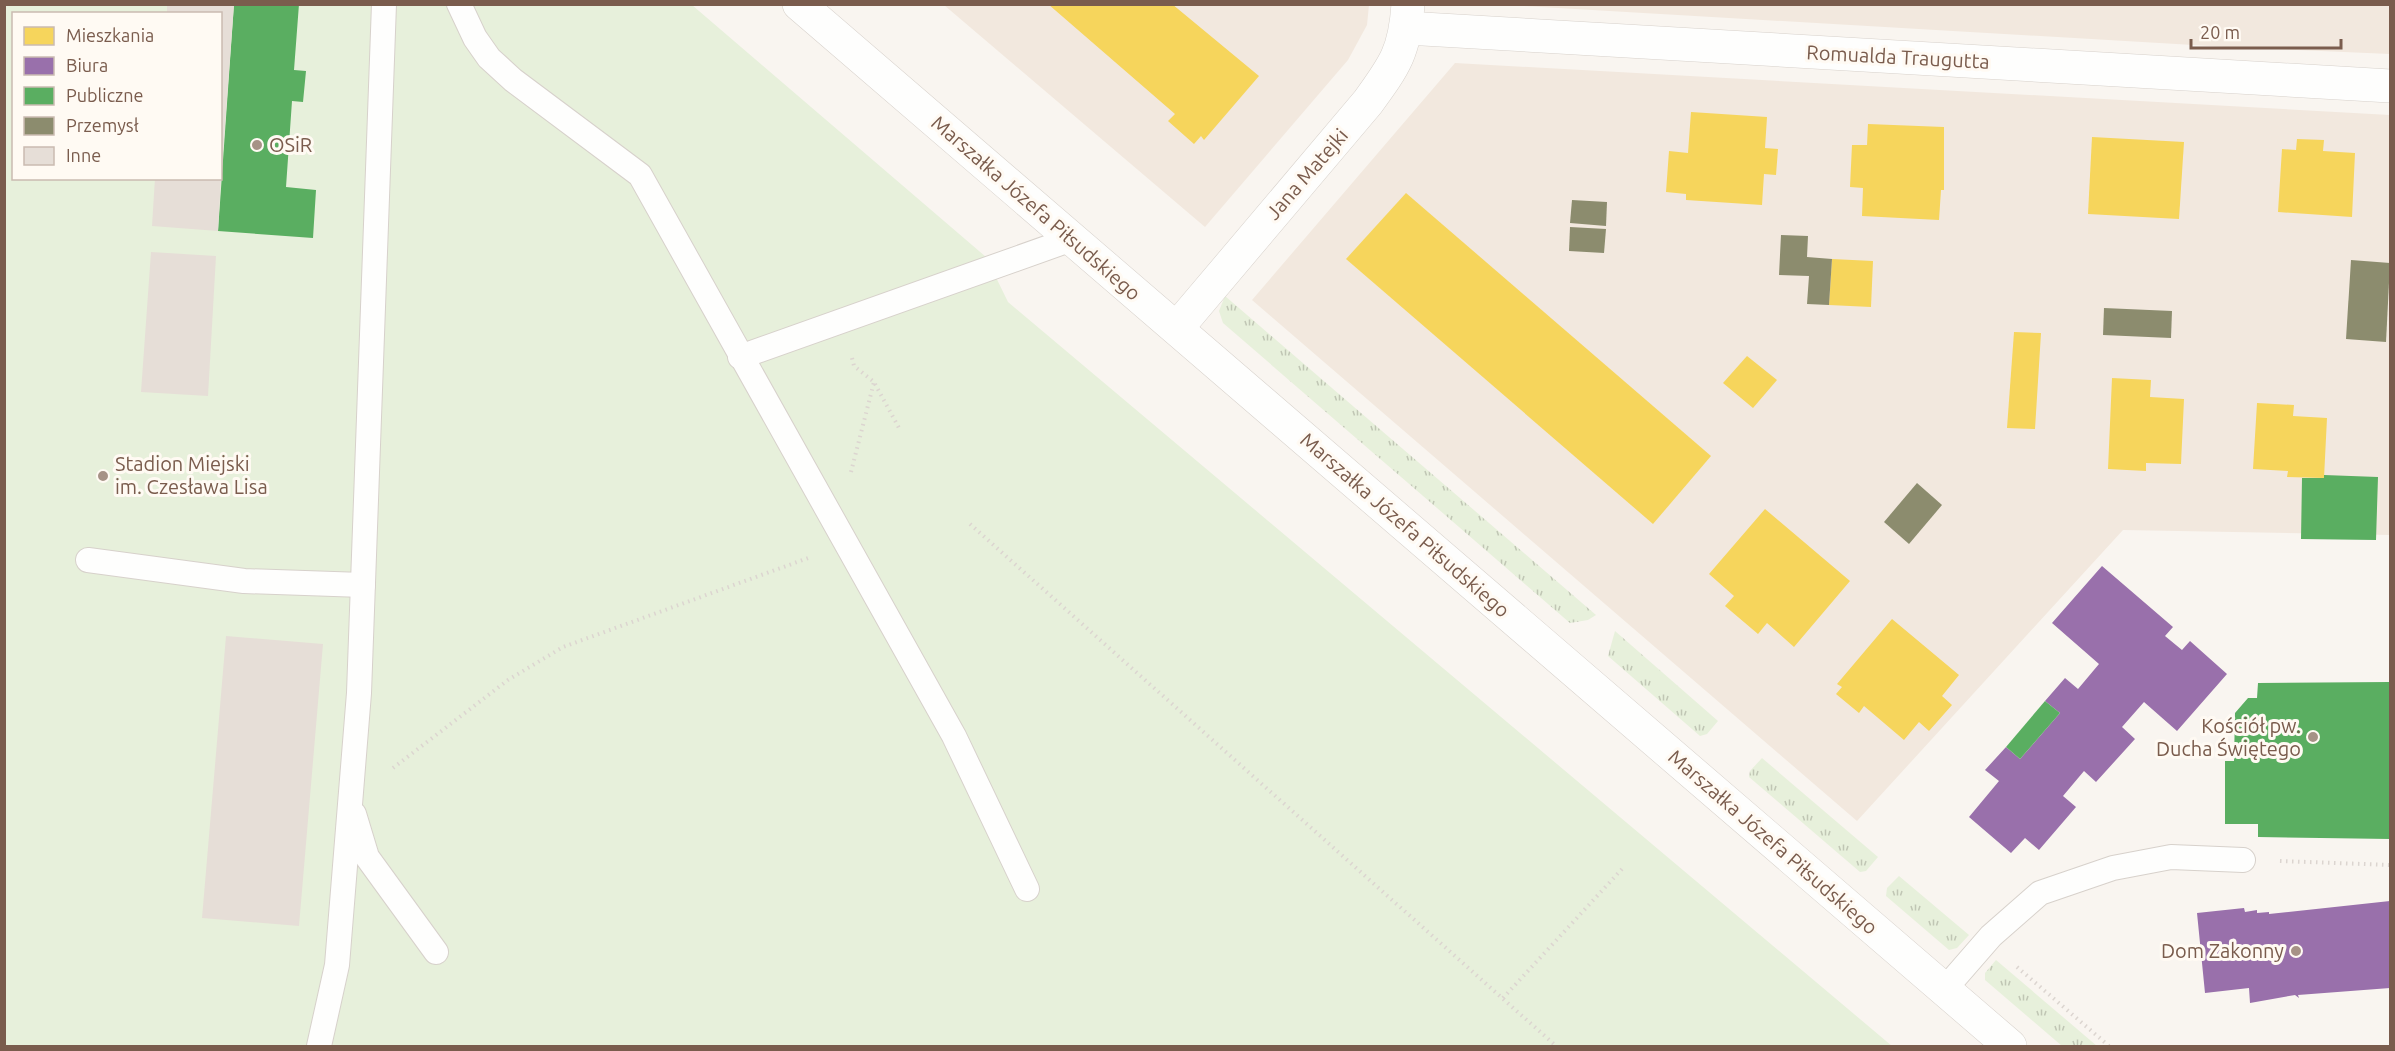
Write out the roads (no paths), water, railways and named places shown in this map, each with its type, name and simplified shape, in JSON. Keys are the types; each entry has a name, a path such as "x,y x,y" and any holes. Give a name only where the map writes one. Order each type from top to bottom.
{"street":[{"name":"Marszałka Józefa Piłsudskiego","path":"799,4 2010,1047"},
{"name":"Romualda Traugutta","path":"1407,16 2391,86"},
{"name":"Jana Matejki","path":"1177,328 1368,102 1394,68 1403,46 1407,16"}],"lane":[{"path":"319,1047 337,965 359,693 384,4"},
{"path":"459,4 475,38 489,58 513,80 640,175 954,736 1028,889"},
{"path":"740,357 1072,239"},
{"path":"88,560 244,581 363,585"},
{"path":"350,801 367,857 436,952"},
{"path":"1944,990 1987,942 2040,893 2113,868 2171,857 2243,860"}],"place":[{"name":"OSiR","path":"257,145"},
{"name":"Stadion Miejski im. Czesława Lisa","path":"103,476"},
{"name":"Kościół pw. Ducha Świętego","path":"2313,737"},
{"name":"Dom Zakonny","path":"2296,951"}]}
